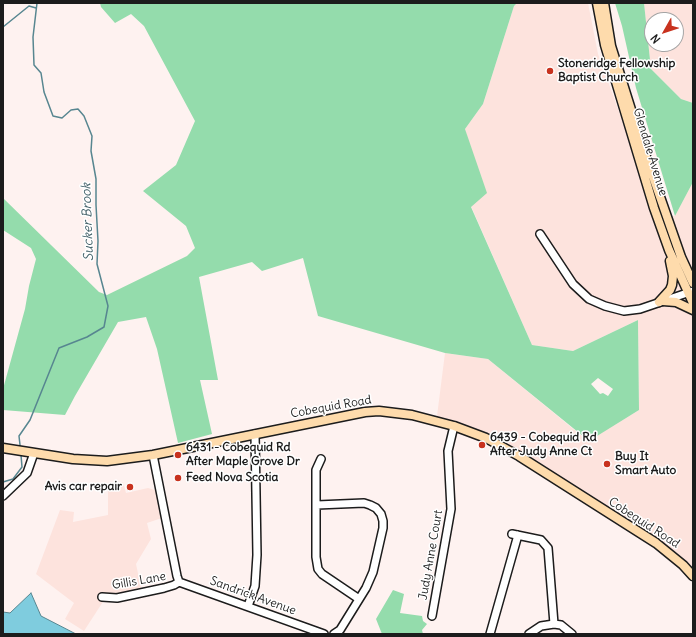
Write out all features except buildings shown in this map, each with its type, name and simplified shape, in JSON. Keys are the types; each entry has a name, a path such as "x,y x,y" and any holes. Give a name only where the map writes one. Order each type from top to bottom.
{"main road":[{"name":"Glendale Avenue","path":"597,3 605,45 654,208 669,250 691,292 693,303"},
{"name":"Glendale Avenue","path":"604,3 611,46 643,148 681,257 693,283"},
{"path":"661,302 672,285 673,276 669,250"},
{"path":"681,257 693,270"},
{"path":"661,302 676,302 693,310"},
{"name":"Cobequid Road","path":"3,448 74,459 107,461 153,455 365,412 379,410 412,415 454,426 486,438 519,456 656,543 683,564 693,576"}],"street":[{"path":"540,234 573,284 589,299 613,309 624,311 640,309 691,292"},
{"name":"Judy Anne Court","path":"432,616 451,509 448,451 454,426"},
{"path":"248,606 255,586 257,555 256,434"},
{"path":"3,496 28,473 34,453"},
{"path":"153,455 178,579"},
{"path":"321,459 316,470 316,557 318,569 322,574 359,599"},
{"path":"316,505 364,504 376,508 381,514 383,521 383,528 373,572 366,588 340,630 334,634"},
{"path":"490,634 515,534 541,540 548,548 554,624"},
{"name":"Sandrick Avenue","path":"178,579 324,634"},
{"name":"Gillis Lane","path":"102,597 117,598 164,588 174,585 178,579"},
{"path":"529,634 541,626 554,624 561,625 572,634"}],"shaded area":[{"path":"517,3 588,3 598,54 657,216 675,216 693,182 693,573 681,558 639,527 589,500 515,454 474,437 436,424 445,353 488,359 588,441 639,410 638,320 573,351 532,345 471,206 467,137 465,129 483,104 514,6"},
{"path":"644,3 693,3 693,103 681,99 651,69 649,52 684,52 684,12 645,12"},
{"path":"123,482 126,493 148,488 158,491 162,518 147,523 151,539 136,564 142,592 120,597 108,594 84,631 65,619 74,603 36,574 60,510 74,512 73,522 108,515 108,487"}],"green space":[{"path":"100,3 517,3 514,6 483,104 465,129 487,193 471,207 532,345 573,351 638,320 639,410 589,441 488,359 445,353 318,316 303,258 262,271 252,262 199,277 218,380 200,380 212,434 178,443 157,349 146,317 118,322 65,415 3,410 3,389 25,309 36,259 31,248 3,230 3,198 99,292 107,295 187,256 195,248 186,226 143,191 176,165 195,121 144,26 131,14 115,23 101,7","holes":["598,378 613,389 608,396 603,393 600,394 591,384"]},
{"path":"615,3 644,3 644,52 649,52 651,69 681,99 693,103 693,182 675,216 636,88 622,26"},
{"path":"393,590 404,594 400,613 422,616 423,621 427,624 422,630 423,634 382,634 376,619"}],"water":[{"path":"31,593 41,616 76,634 3,634 3,612 10,613"}],"waterway":[{"name":"Sucker Brook","path":"20,445 19,436 30,420 59,348 87,337 104,327 108,306 97,264 98,241 96,179 91,151 92,136 84,116 78,109 71,110 62,118 53,116 44,92 41,73 34,65 33,37 37,3"},
{"path":"3,27 29,6 36,8"},
{"name":"Sucker Brook","path":"3,482 13,479 22,467 21,455"}],"place":[{"name":"Stoneridge Fellowship Baptist Church","path":"550,71"},
{"name":"6439 - Cobequid Rd After Judy Anne Ct","path":"482,445"},
{"name":"6431 - Cobequid Rd After Maple Grove Dr","path":"178,455"},
{"name":"Buy It Smart Auto","path":"607,464"},
{"name":"Feed Nova Scotia","path":"178,478"},
{"name":"Avis car repair","path":"130,487"}]}
